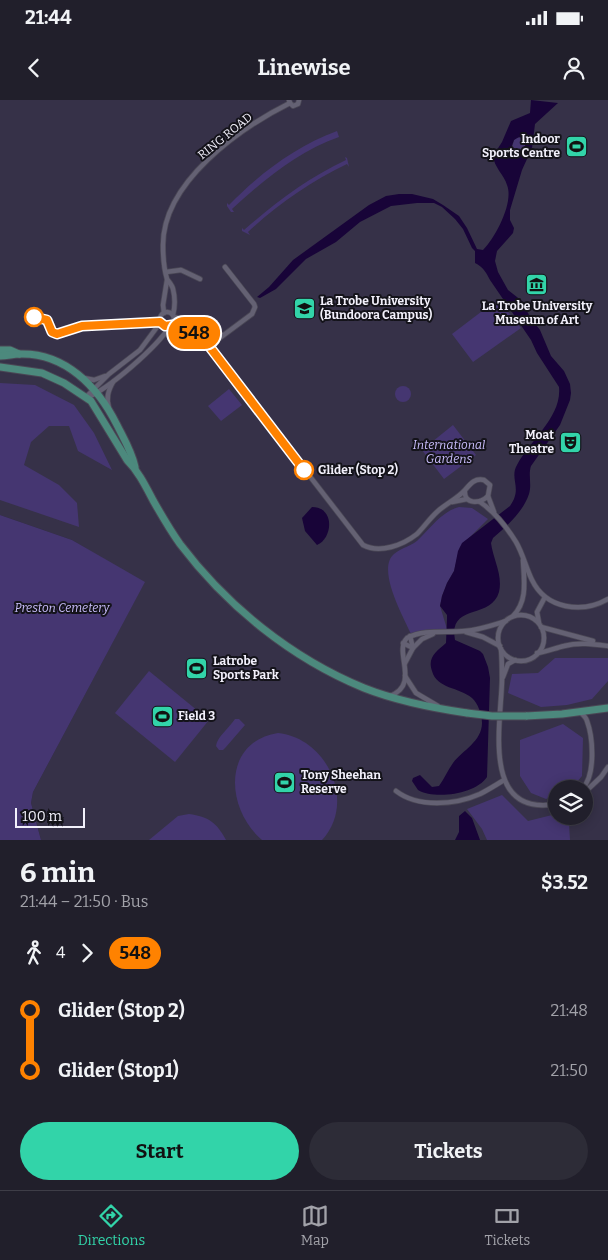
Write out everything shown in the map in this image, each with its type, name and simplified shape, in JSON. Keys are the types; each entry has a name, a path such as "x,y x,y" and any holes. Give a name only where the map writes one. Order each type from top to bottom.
{"main road":[{"path":"0,350 10,350 59,363 82,378 96,391 112,414 130,451 135,468"},
{"path":"0,356 20,354"},
{"path":"0,367 42,372 64,383 94,405 128,460 135,468 180,544 201,570 234,604 289,648 351,682 389,696 446,710 492,716 526,716 608,708"}],"street":[{"name":"RING ROAD","path":"164,313 163,305 167,278 163,252 164,228 170,211 184,188 222,148 255,123 289,102 295,106 299,100"},
{"path":"209,346 252,314 255,307 225,268"},
{"path":"166,272 181,270 200,279"},
{"name":"RING ROAD","path":"167,278 173,289 174,316"},
{"path":"96,391 109,374 140,350 160,323 160,317 164,313 170,313 181,318 206,337 209,346 363,545 382,549 406,541 472,482 484,480 490,485 488,496 495,514"},
{"path":"86,398 115,379 159,341 174,322 174,316"},
{"path":"160,323 165,326 197,331"},
{"path":"82,378 94,380 109,374"},
{"path":"112,414 107,401 109,389 115,379"},
{"path":"465,490 467,499"},
{"path":"444,506 457,500 467,499 472,502 480,502 488,496"},
{"path":"480,502 495,514 517,544 532,580 545,597 561,605 576,608 589,608 608,599"},
{"path":"523,559 524,593 520,609 502,625 498,635 501,648 502,681 498,726 500,765 504,780 511,791 532,804 548,806"},
{"path":"537,653 544,641 537,612 545,597"},
{"path":"513,616 528,616 540,626 608,646"},
{"path":"389,696 400,690 405,676 404,643 410,636 465,631 506,621"},
{"path":"465,631 483,637 501,648 505,654 515,660"},
{"path":"405,664 413,648 426,637 441,632"},
{"path":"410,636 413,648"},
{"path":"404,643 413,648"},
{"path":"502,681 508,664 515,660 524,660 537,653 549,652 575,644 590,643 608,646"},
{"path":"405,676 416,693 446,710"},
{"path":"580,712 587,721 592,758 590,776 588,780"},
{"path":"593,786 608,767"},
{"path":"396,791 404,797 421,802 447,802 478,795 504,780"}],"shaded area":[{"name":"La Trobe University (Bundoora Campus)","path":"0,100 608,100 608,840 41,840 31,803 33,792 144,583 72,540 0,515"},
{"path":"531,100 558,103 535,124 532,148 522,170 510,210 510,220 514,228 513,233 497,251 495,261 498,272 508,290 522,301 530,317 540,330 551,356 564,371 570,384 571,393 560,425 531,466 530,491 526,501 519,513 493,538 491,543 500,579 499,592 495,601 464,616 458,621 455,628 455,640 480,651 488,667 490,678 487,777 474,788 455,794 434,795 418,790 412,781 413,778 420,775 432,787 439,786 453,763 479,735 482,723 479,709 474,700 467,694 443,685 432,671 432,658 446,643 447,615 440,606 442,596 454,571 458,551 462,543 510,506 514,500 516,489 515,470 556,408 559,398 559,387 531,340 486,272 475,263 475,251 463,229 442,207 434,203 391,206 360,222 336,242 306,259 276,289 260,298 257,297 269,287 293,260 369,205 386,196 412,194 433,199 459,216 477,249 483,250 498,228 506,210 509,192 493,156 502,142 511,121 530,113","holes":["519,137 526,139 527,143 518,155 512,157 509,154 514,140"]},
{"path":"312,507 319,508 325,512 329,523 329,530 326,536 317,545 305,531 302,518"},
{"path":"465,811 472,818 480,840 455,840 459,832 459,816"}],"green space":[{"path":"337,131 339,137 309,150 282,167 256,187 232,209 234,212 231,212 227,203 229,205 253,182 279,162 307,145"},
{"path":"523,137 527,144 513,157 510,156 514,140"},
{"path":"345,157 349,167 347,164 295,194 248,232 250,235 242,231 242,228 244,230 293,191 346,160"},
{"path":"498,299 521,328 473,362 452,334"},
{"path":"0,383 35,385 74,405 94,433 112,470 78,451 69,426 49,426 31,442 24,465 59,485 77,503 79,527 0,500"},
{"path":"403,386 411,394 403,402 395,394"},
{"path":"229,389 242,405 221,421 208,406"},
{"name":"International Gardens","path":"453,425 476,455 444,479 422,450"},
{"path":"459,507 472,508 488,519 460,547 454,571 447,583 440,606 447,629 411,634 393,594 388,571 389,561 394,554 417,541 448,512"},
{"name":"Preston Cemetery","path":"0,515 72,540 145,582 33,792 31,803 41,840 0,840"},
{"path":"555,658 608,658 608,681 592,699 567,705 541,707 508,693 512,674 538,673"},
{"name":"Field 3","path":"149,671 209,720 175,762 115,713"},
{"path":"235,719 239,719 245,725 223,750 219,750 216,746 219,739"},
{"path":"563,724 583,738 582,776 579,780 548,780 548,798 546,799 531,793 520,776 520,740"},
{"name":"Tony Sheehan Reserve","path":"278,733 295,737 310,746 323,759 332,774 337,808 332,825 322,840 262,840 250,827 241,812 236,795 235,779 238,763 246,749 259,739"},
{"path":"502,795 528,821 548,816 548,825 569,825 570,840 487,840 482,829 467,809"},
{"path":"189,814 211,821 226,840 149,840 178,816"}],"bus line":[{"name":"548","path":"34,317 47,320 52,332 57,334 82,326 104,326 140,322 160,322 168,327 172,325 195,333 209,346 304,470"}],"place":[{"name":"Indoor Sports Centre","path":"576,146"},
{"name":"La Trobe University Museum of Art","path":"537,285"},
{"name":"La Trobe University (Bundoora Campus)","path":"304,308"},
{"name":"Moat Theatre","path":"570,442"},
{"name":"Glider (Stop 2)","path":"304,470"},
{"name":"Latrobe Sports Park","path":"197,668"},
{"name":"Field 3","path":"162,716"},
{"name":"Tony Sheehan Reserve","path":"285,782"}]}
